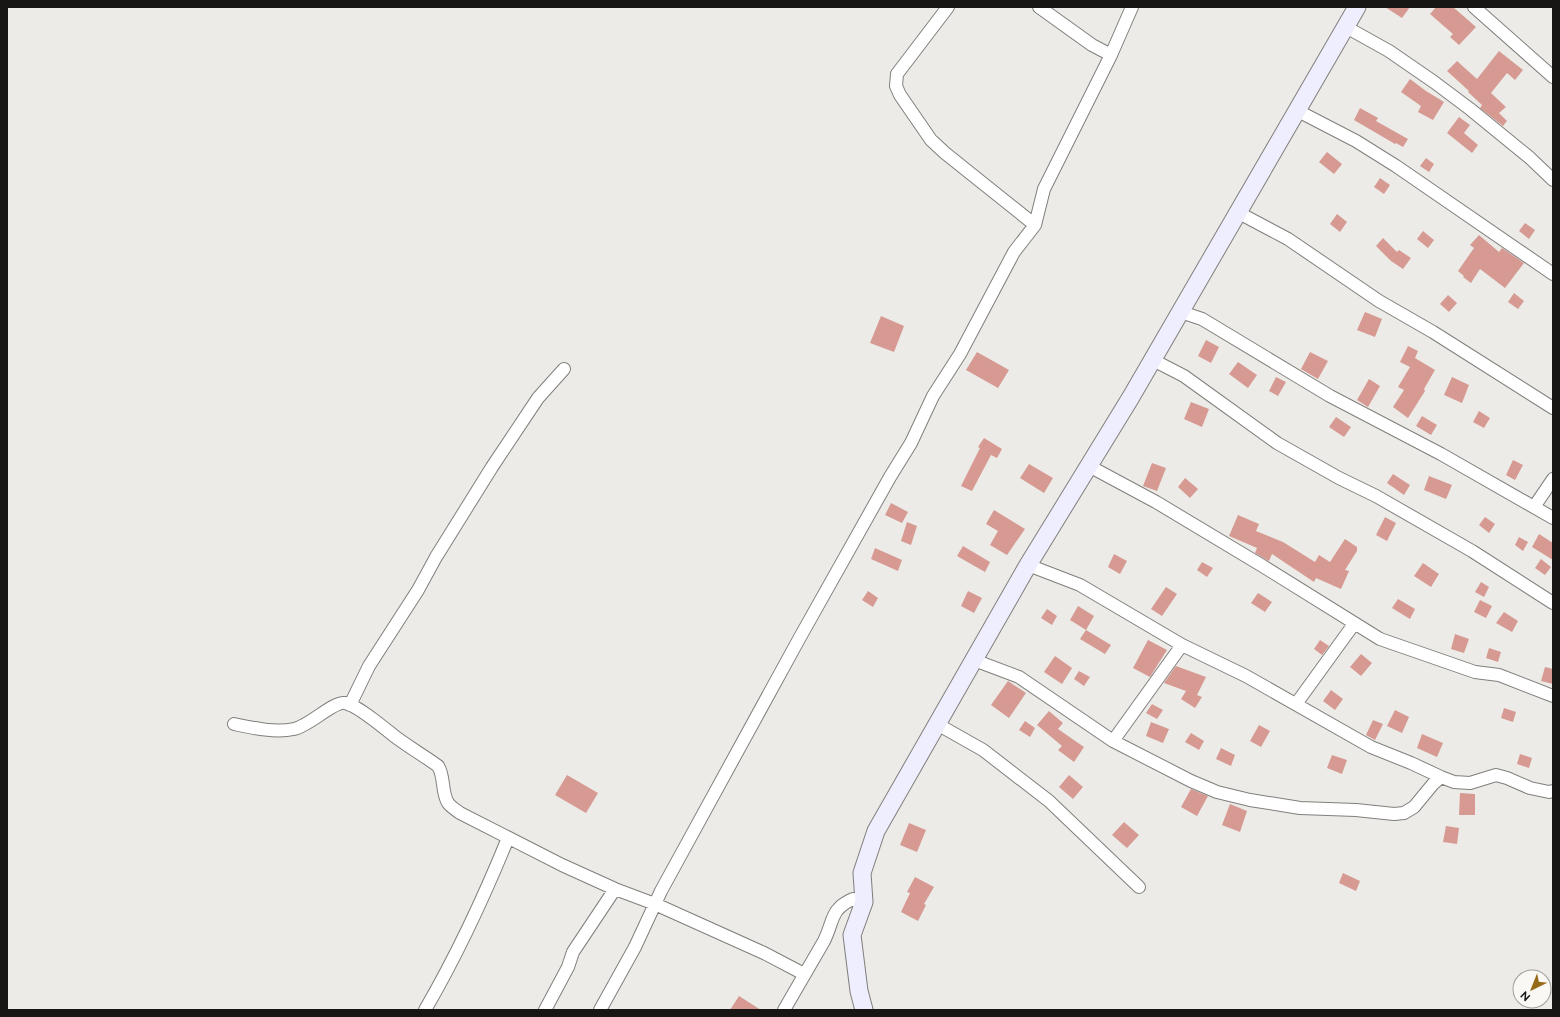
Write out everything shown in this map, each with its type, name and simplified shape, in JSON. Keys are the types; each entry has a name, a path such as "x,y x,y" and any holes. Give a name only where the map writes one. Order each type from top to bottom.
{"main road":[{"path":"864,1010 859,992 852,935 864,902 862,873 876,831 1028,565 1153,360 1358,7"}],"street":[{"path":"948,7 898,74 896,86 900,95 932,140 1035,225"},
{"path":"1039,7 1092,45 1111,55"},
{"path":"600,1010 635,947 655,904 799,639 883,488 911,443 933,396 966,343 1014,252 1035,225 1044,189 1111,55 1132,7"},
{"path":"1474,7 1553,77"},
{"path":"1346,27 1389,51 1440,86 1530,158 1553,180"},
{"path":"1298,111 1356,141 1396,166 1553,274"},
{"path":"1239,213 1288,240 1379,302 1433,332 1553,408"},
{"path":"1181,312 1202,319 1330,396 1441,454 1553,518"},
{"path":"1153,360 1184,376 1277,443 1339,478 1376,496 1472,551 1553,603"},
{"path":"350,705 369,666 418,590 436,557 492,467 538,398 564,369"},
{"path":"1089,466 1156,502 1380,639 1475,672 1499,674 1553,696"},
{"path":"1534,507 1553,479"},
{"path":"1028,565 1080,585 1182,645 1220,663 1296,704 1371,747 1411,763 1440,777 1454,782 1470,783 1496,775 1508,778 1530,788 1549,792 1553,791"},
{"path":"1296,704 1354,624"},
{"path":"1113,741 1182,645"},
{"path":"974,660 1019,677 1113,741 1191,781 1217,792 1250,800 1300,808 1356,810 1394,814 1404,813 1414,807 1440,777"},
{"path":"234,724 277,730 295,729 311,721 337,703 345,703 350,705 379,723 392,734 438,766 441,771 445,795 448,803 471,820 562,865 616,889 655,904 764,953 804,974"},
{"path":"937,724 983,750 1050,801 1139,887"},
{"path":"425,1010 457,951 490,882 508,838"},
{"path":"545,1010 568,966 573,952 616,889"},
{"path":"784,1010 824,941 830,929 834,912 842,904 852,899 864,902"}],"building":[{"path":"1385,7 1410,7 1402,18"},
{"path":"1436,7 1453,7 1476,27 1459,45 1450,37 1453,34 1430,14"},
{"path":"1499,51 1523,70 1515,80 1507,73 1491,93 1506,107 1499,113 1507,121 1503,126 1480,108 1482,105 1447,71 1457,61 1477,79"},
{"path":"1410,79 1444,102 1433,120 1418,112 1421,106 1401,92"},
{"path":"1360,108 1378,118 1376,121 1408,139 1403,147 1396,143 1395,144 1354,120"},
{"path":"1459,117 1470,125 1464,133 1478,145 1472,153 1447,133"},
{"path":"1327,152 1342,164 1334,174 1319,162"},
{"path":"1426,158 1434,164 1429,172 1420,166"},
{"path":"1380,178 1390,185 1384,194 1374,187"},
{"path":"1337,214 1347,222 1340,232 1330,224"},
{"path":"1525,223 1535,230 1529,239 1519,231"},
{"path":"1423,231 1434,240 1428,248 1417,239"},
{"path":"1479,235 1499,252 1502,248 1524,263 1505,288 1480,269 1471,283 1458,271 1474,248 1470,245"},
{"path":"1383,238 1397,252 1399,250 1411,258 1403,269 1391,261 1376,246"},
{"path":"1514,293 1524,301 1518,309 1508,302"},
{"path":"1448,295 1457,303 1449,312 1440,304"},
{"path":"1365,312 1382,319 1375,337 1357,330"},
{"path":"881,316 904,326 894,352 870,343"},
{"path":"1206,340 1219,347 1211,363 1198,356"},
{"path":"1408,346 1418,351 1415,358 1435,370 1424,389 1425,391 1408,418 1393,407 1404,390 1398,387 1410,367 1400,362"},
{"path":"977,352 1009,370 998,388 966,370"},
{"path":"1310,352 1328,361 1318,379 1301,369"},
{"path":"1238,362 1257,375 1248,388 1229,374"},
{"path":"1276,377 1286,382 1278,396 1269,391"},
{"path":"1452,377 1469,385 1462,403 1444,395"},
{"path":"1369,379 1380,386 1368,407 1357,400"},
{"path":"1191,402 1209,409 1202,427 1184,419"},
{"path":"1479,411 1490,418 1484,428 1473,422"},
{"path":"1422,416 1437,425 1431,435 1416,426"},
{"path":"1336,417 1351,427 1344,437 1329,427"},
{"path":"984,438 1002,449 997,458 991,455 972,491 961,486 980,448 978,447"},
{"path":"1513,460 1523,465 1515,480 1506,475"},
{"path":"1152,463 1166,468 1157,491 1143,486"},
{"path":"1029,464 1053,478 1044,493 1020,478"},
{"path":"1393,474 1410,485 1404,495 1387,483"},
{"path":"1429,476 1452,485 1446,499 1424,490"},
{"path":"1185,478 1198,489 1190,498 1178,487"},
{"path":"891,503 908,512 902,523 885,515"},
{"path":"994,510 1025,529 1007,555 990,545 998,531 986,524"},
{"path":"1238,515 1259,524 1256,531 1283,542 1315,562 1319,555 1330,562 1345,539 1357,547 1357,551 1345,570 1349,571 1341,589 1316,578 1314,582 1272,554 1269,561 1255,553 1257,548 1229,536"},
{"path":"1385,517 1396,523 1387,541 1376,535"},
{"path":"1485,517 1495,524 1489,533 1479,525"},
{"path":"907,522 917,526 911,545 901,541"},
{"path":"1539,534 1553,543 1553,560 1532,547"},
{"path":"1519,537 1528,542 1523,551 1515,545"},
{"path":"963,546 990,562 985,572 957,556"},
{"path":"875,548 902,560 898,571 871,559"},
{"path":"1114,554 1127,561 1120,574 1108,567"},
{"path":"1541,559 1551,567 1545,575 1535,568"},
{"path":"1202,562 1213,568 1207,577 1197,570"},
{"path":"1423,563 1439,574 1431,587 1414,576"},
{"path":"1481,582 1489,587 1484,597 1475,592"},
{"path":"1166,587 1177,594 1162,616 1151,609"},
{"path":"868,591 878,598 873,607 862,600"},
{"path":"968,591 982,598 974,613 961,606"},
{"path":"1258,593 1272,602 1265,612 1251,603"},
{"path":"1398,599 1415,609 1410,619 1392,608"},
{"path":"1480,600 1492,606 1486,618 1474,612"},
{"path":"1078,606 1094,616 1086,630 1070,620"},
{"path":"1047,609 1057,616 1052,625 1041,618"},
{"path":"1504,612 1518,621 1512,632 1496,623"},
{"path":"1086,630 1111,645 1105,654 1080,639"},
{"path":"1455,634 1469,639 1464,653 1451,649"},
{"path":"1148,640 1167,650 1150,677 1133,668"},
{"path":"1320,640 1329,646 1322,655 1314,649"},
{"path":"1489,648 1501,652 1498,662 1486,658"},
{"path":"1361,654 1372,663 1361,676 1350,667"},
{"path":"1055,656 1072,668 1062,684 1044,672"},
{"path":"1176,666 1206,677 1197,695 1202,697 1195,708 1181,699 1186,691 1164,683"},
{"path":"1545,667 1553,669 1553,684 1541,681"},
{"path":"1079,671 1090,677 1084,686 1074,679"},
{"path":"1008,681 1026,693 1009,718 991,705"},
{"path":"1331,690 1343,699 1335,710 1323,701"},
{"path":"1152,704 1163,710 1157,719 1146,713"},
{"path":"1504,708 1516,712 1513,722 1501,718"},
{"path":"1395,710 1409,717 1402,733 1387,726"},
{"path":"1049,711 1063,723 1058,729 1084,747 1074,762 1058,750 1062,746 1037,725"},
{"path":"1373,720 1383,724 1375,740 1366,735"},
{"path":"1025,721 1035,728 1030,737 1019,730"},
{"path":"1151,722 1169,729 1163,743 1146,736"},
{"path":"1259,725 1270,731 1261,747 1250,741"},
{"path":"1191,733 1204,741 1199,750 1185,742"},
{"path":"1422,734 1443,743 1437,757 1417,748"},
{"path":"1221,748 1235,755 1231,766 1216,759"},
{"path":"1520,754 1532,758 1529,768 1517,764"},
{"path":"1332,755 1347,760 1342,774 1327,768"},
{"path":"567,775 598,793 586,813 555,795"},
{"path":"1069,775 1083,787 1073,799 1059,787"},
{"path":"1191,789 1208,796 1197,816 1181,807"},
{"path":"1460,793 1475,794 1475,815 1459,815"},
{"path":"1230,804 1247,811 1240,832 1222,825"},
{"path":"1124,822 1139,835 1127,848 1112,835"},
{"path":"909,823 926,830 917,852 900,845"},
{"path":"1446,826 1459,828 1457,844 1443,842"},
{"path":"1343,873 1360,881 1356,891 1339,883"},
{"path":"915,877 934,887 924,904 926,905 918,921 901,912 910,893 907,892"},
{"path":"739,996 761,1010 730,1010"}]}
